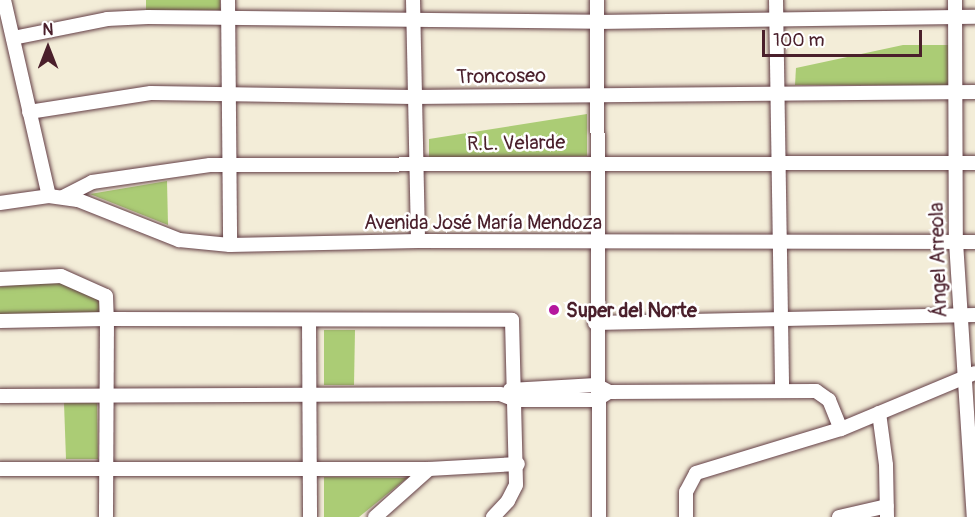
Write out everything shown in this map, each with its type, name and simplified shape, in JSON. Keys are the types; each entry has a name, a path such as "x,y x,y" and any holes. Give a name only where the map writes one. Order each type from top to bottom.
{"street":[{"path":"4,0 29,112 56,196"},
{"path":"228,0 230,245"},
{"path":"413,0 413,97 418,241"},
{"path":"597,0 595,323 598,517"},
{"path":"776,0 776,163 782,388"},
{"name":"Ángel Arreola","path":"955,0 956,242 960,316 969,375 974,517"},
{"path":"13,38 107,19 597,22 975,17"},
{"name":"Troncoseo","path":"29,112 117,95 228,93 413,97 975,92"},
{"name":"R.L. Velarde","path":"56,196 92,182 229,165 596,162 975,163"},
{"name":"Avenida José María Mendoza","path":"0,203 56,196 179,240 230,245 418,241 975,242"},
{"path":"0,279 61,276 106,296 108,396 106,517"},
{"path":"595,323 779,322 975,315"},
{"path":"309,320 312,394 310,517"},
{"path":"0,321 512,320 517,394 516,485 508,501 493,517"},
{"path":"686,517 686,492 696,473 841,429 969,375"},
{"path":"517,394 596,385 609,392 782,388 824,393 841,429"},
{"path":"0,396 517,394 596,400 609,392"},
{"path":"839,517 887,511 886,465 879,413"},
{"path":"0,469 429,469 518,464"},
{"path":"375,517 429,469"}],"green space":[{"path":"146,0 220,0 220,10 146,10"},
{"path":"903,45 949,45 950,85 795,85 796,68"},
{"path":"587,114 587,156 429,158 429,139"},
{"path":"167,181 168,225 90,194"},
{"path":"57,279 95,295 105,313 0,315 0,287"},
{"path":"324,330 355,330 354,385 324,385"},
{"path":"64,403 97,403 98,459 66,459"},
{"path":"324,477 407,478 359,517 324,517"}],"place":[{"name":"Super del Norte","path":"554,310"}]}
